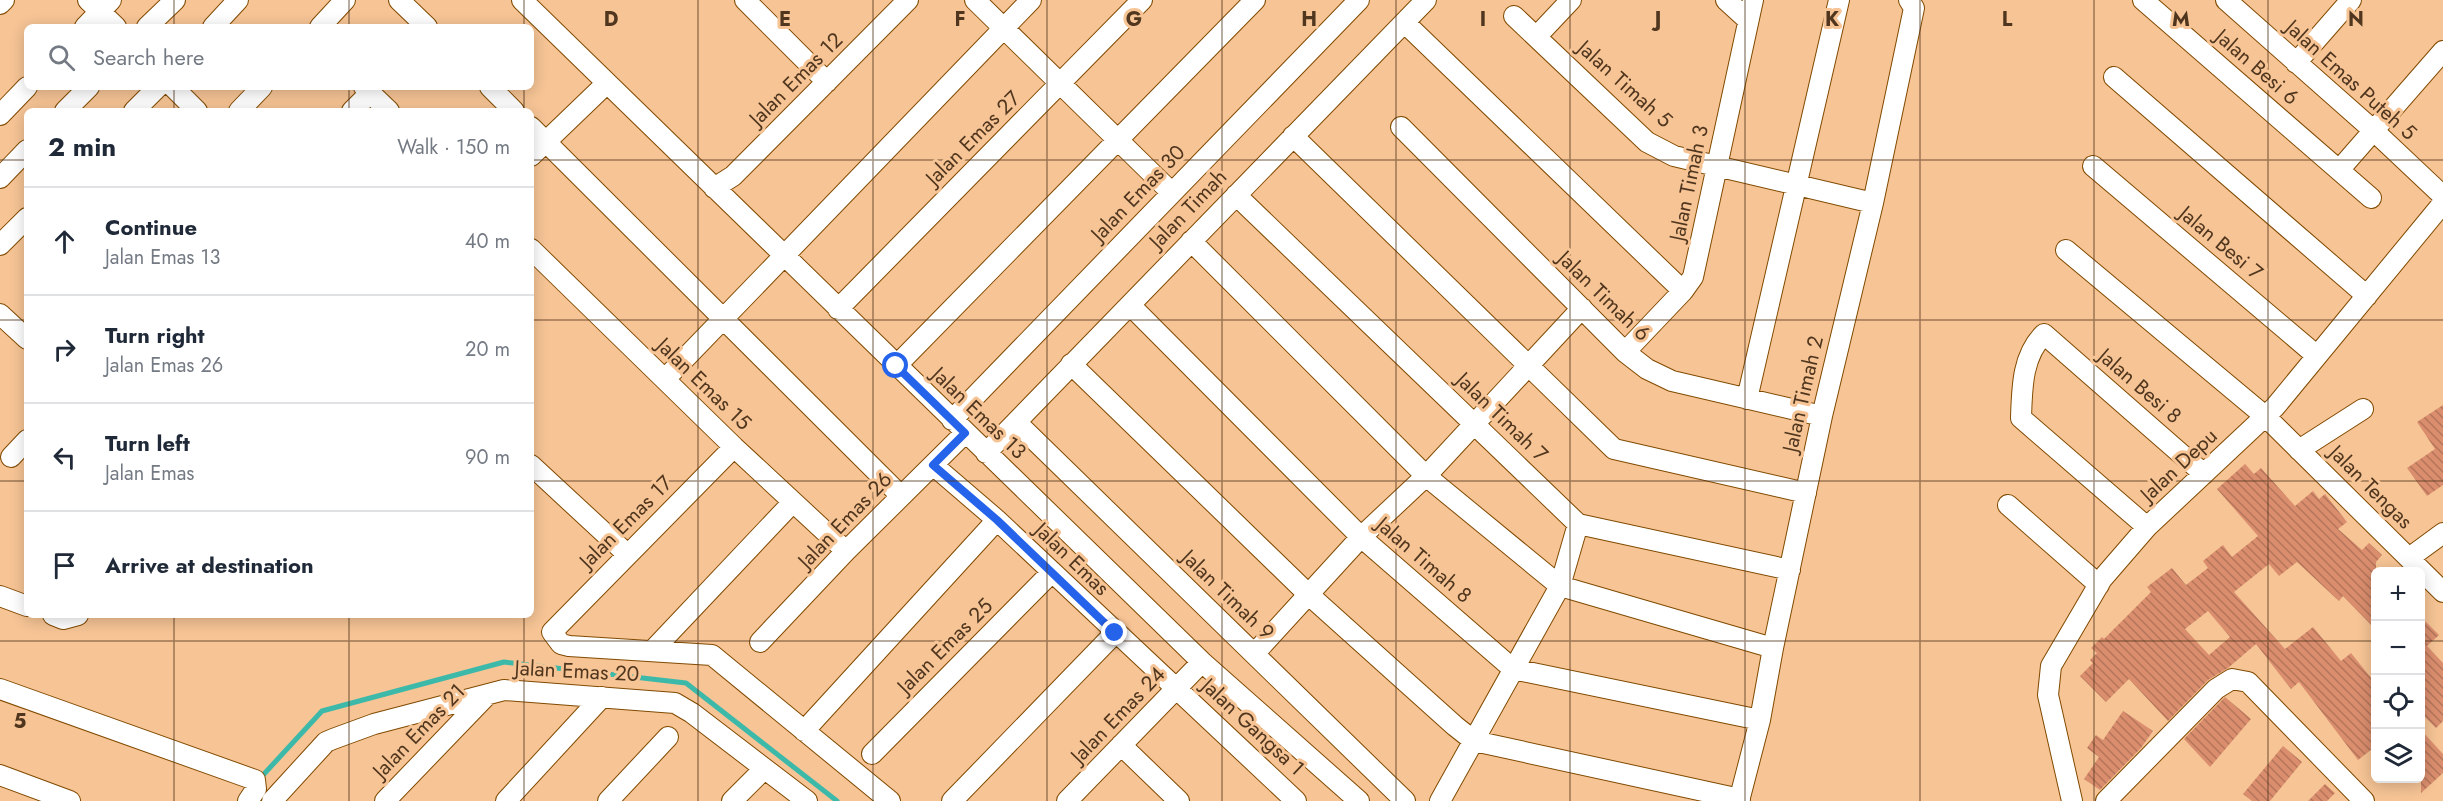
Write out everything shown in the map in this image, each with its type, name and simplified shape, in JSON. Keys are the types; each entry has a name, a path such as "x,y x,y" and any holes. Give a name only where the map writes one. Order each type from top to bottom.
{"street":[{"path":"0,4 4,0"},
{"path":"150,24 175,0"},
{"path":"216,24 238,0"},
{"path":"323,24 345,0"},
{"path":"399,0 424,24"},
{"name":"Jalan Emas 13","path":"522,0 1202,662 1359,801"},
{"path":"745,0 827,82"},
{"name":"Jalan Emas 12","path":"714,188 733,176 908,0"},
{"path":"975,0 1172,193"},
{"path":"665,379 1031,0"},
{"name":"Jalan Emas 27","path":"838,309 1142,0"},
{"path":"896,366 1255,0"},
{"name":"Jalan Emas 30","path":"958,426 1172,193 1359,0"},
{"path":"1537,36 1571,0"},
{"path":"1726,0 1748,20"},
{"name":"Jalan Timah 3","path":"1625,352 1683,291 1693,277 1698,263 1753,0"},
{"path":"1747,399 1839,0"},
{"name":"Jalan Besi 6","path":"2143,0 2371,198"},
{"name":"Jalan Emas Puteh 5","path":"2226,0 2373,130 2443,196"},
{"path":"2296,63 2351,0"},
{"name":"Jalan Timah","path":"986,453 1405,23 1419,2"},
{"name":"Jalan Timah 2","path":"1739,800 1760,720 1822,416 1873,203 1916,3"},
{"path":"87,24 100,4 115,24"},
{"name":"Jalan Timah 5","path":"1514,16 1647,142 1674,156 1873,203"},
{"path":"1405,23 1683,291"},
{"path":"2340,170 2443,51"},
{"path":"2114,77 2367,296"},
{"path":"534,153 607,83"},
{"path":"0,115 24,90"},
{"path":"68,108 86,90"},
{"path":"137,108 155,90"},
{"path":"176,90 194,108"},
{"path":"242,108 259,90"},
{"path":"354,108 367,90 386,108"},
{"path":"492,90 511,108"},
{"name":"Jalan Timah 6","path":"1401,127 1625,352 1647,369 1672,381 1822,416"},
{"path":"534,130 721,319 901,496"},
{"path":"1293,136 1614,449 1806,493"},
{"path":"0,178 24,153"},
{"name":"Jalan Besi 7","path":"2093,166 2317,356"},
{"name":"Jalan Timah 7","path":"1236,195 1578,524"},
{"name":"Jalan Depu","path":"2072,801 2048,695 2048,679 2051,666 2099,585 2147,527 2266,417 2443,203"},
{"path":"0,245 24,221"},
{"path":"1191,242 1426,476 1560,586 1773,648"},
{"name":"Jalan Tengas","path":"2067,250 2266,417 2443,592"},
{"name":"Jalan Emas 15","path":"534,252 734,447 846,551"},
{"name":"Jalan Timah 8","path":"1130,305 1361,537 1513,669 1760,720"},
{"path":"1254,654 1361,537 1426,476 1475,425 1582,308"},
{"path":"0,314 24,332"},
{"name":"Jalan Besi 8","path":"2147,527 2021,418 2022,388 2026,368 2033,345 2044,334 2204,474"},
{"path":"1071,364 1308,594 1474,741 1739,800"},
{"path":"2299,450 2363,409"},
{"name":"Jalan Timah 9","path":"1017,423 1405,801"},
{"name":"Jalan Emas 26","path":"760,642 846,551 933,465 958,426"},
{"path":"11,457 24,443"},
{"name":"Jalan Emas 17","path":"653,650 569,646 561,644 552,632 734,447"},
{"name":"Jalan Emas","path":"933,465 997,520 1176,689"},
{"path":"534,468 627,554"},
{"path":"653,650 793,502"},
{"path":"2008,505 2099,585"},
{"path":"804,730 997,520"},
{"path":"1440,801 1560,586 1578,524 1790,570"},
{"path":"2409,558 2443,534"},
{"name":"Jalan Emas 25","path":"872,754 1052,572"},
{"path":"0,596 24,605"},
{"path":"952,801 1115,633"},
{"path":"653,650 712,654 890,801"},
{"name":"Jalan Emas 24","path":"1070,800 1202,662"},
{"path":"2106,801 2204,699 2224,683 2232,680 2248,682 2364,801"},
{"path":"0,689 255,780 256,789 248,801"},
{"name":"Jalan Gangsa 1","path":"1176,689 1296,801"},
{"name":"Jalan Emas 20","path":"272,801 326,742 374,724 504,690 675,703 692,713 807,801"},
{"name":"Jalan Emas 21","path":"385,801 487,694"},
{"path":"506,801 602,697"},
{"path":"608,801 668,738"},
{"path":"1122,745 1179,801"},
{"path":"732,801 764,768"},
{"path":"0,775 70,801"}],"building":[{"path":"2443,405 2443,485 2427,496 2407,468 2435,449 2417,422"},
{"path":"2245,464 2254,474 2261,468 2295,506 2313,491 2319,499 2325,494 2347,522 2338,529 2362,550 2369,543 2382,555 2376,562 2376,567 2371,567 2371,625 2343,596 2339,601 2297,562 2279,576 2269,564 2234,592 2285,649 2313,627 2341,661 2351,653 2371,678 2371,750 2358,760 2299,682 2291,689 2256,644 2228,668 2208,680 2168,721 2129,679 2106,702 2080,676 2093,663 2090,660 2097,653 2091,648 2102,637 2104,639 2151,592 2147,587 2172,568 2186,585 2208,568 2203,561 2223,545 2232,557 2258,536 2217,489","holes":["2208,611 2230,637 2209,655 2185,629"]},
{"path":"2425,621 2439,635 2427,646 2443,663 2443,721 2436,728 2425,717"},
{"path":"2225,697 2251,719 2210,767 2184,739"},
{"path":"2123,711 2153,731 2141,748 2100,790 2084,779 2099,757 2087,748 2096,735 2103,740"},
{"path":"2425,734 2443,754 2443,773 2421,793 2421,783 2425,783"},
{"path":"2283,746 2302,762 2270,801 2252,801 2243,794"},
{"path":"2325,784 2335,793 2327,801 2308,801"}],"waterway":[{"path":"264,774 322,711 504,662 686,683 837,801"}],"route":[{"path":"896,366 965,433 933,465 997,520 1115,633"}]}
